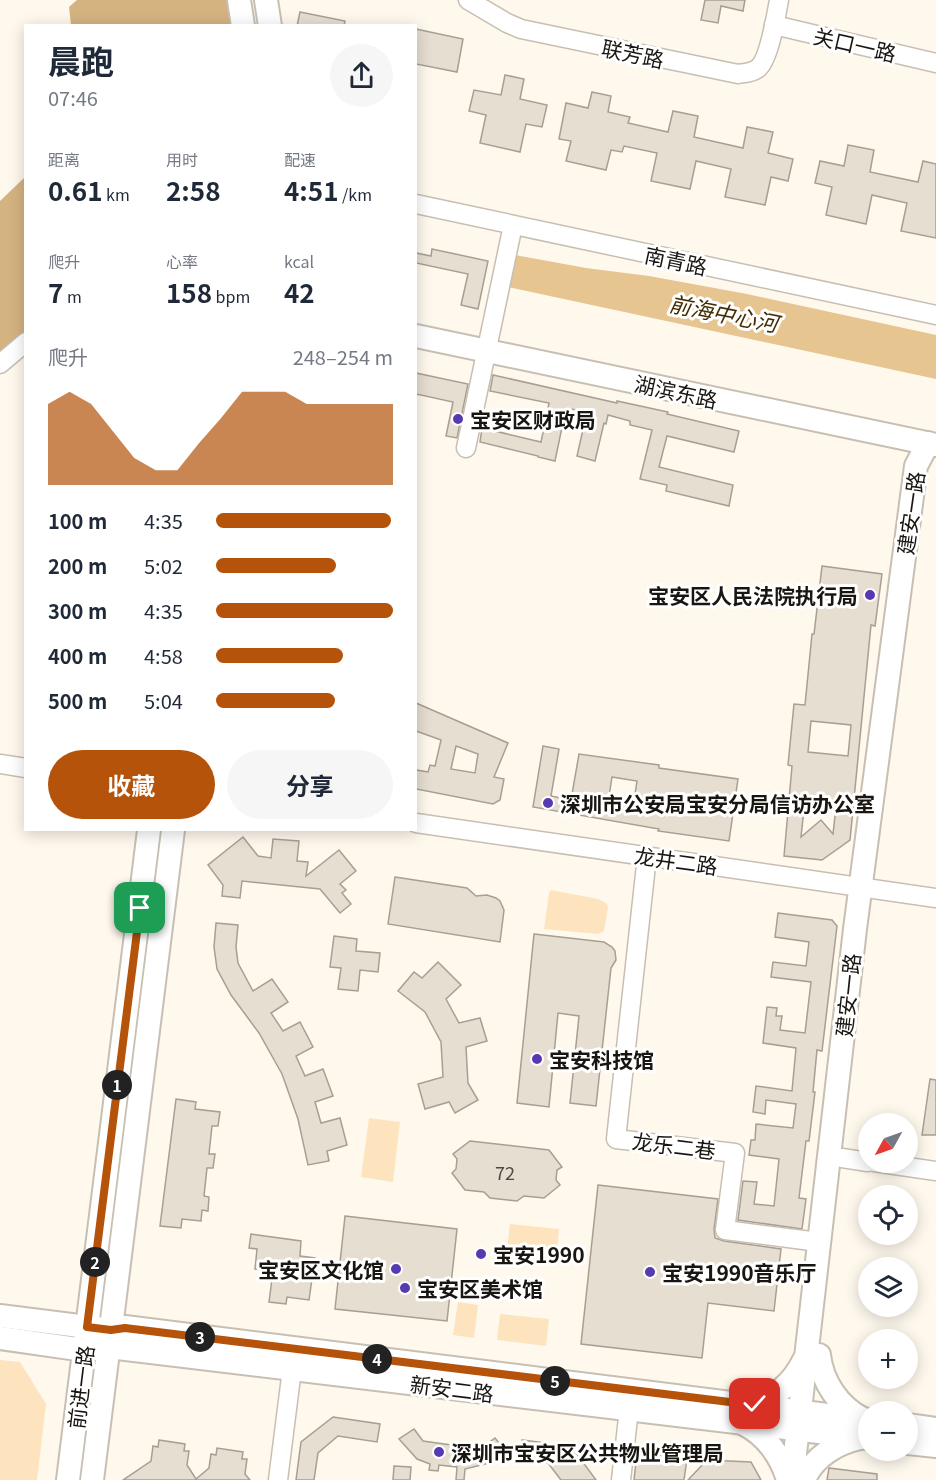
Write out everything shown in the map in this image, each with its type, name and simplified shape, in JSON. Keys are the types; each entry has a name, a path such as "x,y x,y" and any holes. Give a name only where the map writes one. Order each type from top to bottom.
{"main road":[{"path":"239,0 243,24"},
{"path":"266,1 270,24"},
{"name":"湖滨东路","path":"417,336 932,444"},
{"name":"建安一路","path":"813,1354 819,1242 867,889 932,444"},
{"name":"前进一路","path":"68,1480 149,831"},
{"name":"前进一路","path":"92,1480 173,831"},
{"name":"建安一路","path":"804,1480 805,1421 842,1158 867,889"},
{"name":"新安二路","path":"0,1316 87,1327 110,1338 292,1369 629,1409 744,1414"},
{"name":"新安二路","path":"0,1338 84,1350 125,1328 744,1414 858,1428"},
{"path":"790,1480 773,1450 744,1414 787,1385 813,1354 833,1393 854,1414 858,1422"},
{"name":"建安一路","path":"790,1480 805,1421"},
{"path":"918,1426 936,1429"},
{"path":"804,1480 810,1468 825,1454 858,1430"},
{"path":"918,1444 936,1446"}],"street":[{"name":"联芳路","path":"468,0 521,29 738,74 752,72 763,64 774,25"},
{"path":"774,25 779,0"},
{"name":"关口一路","path":"774,25 936,63"},
{"name":"南青路","path":"417,204 936,315"},
{"path":"466,448 513,225"},
{"path":"0,364 24,344"},
{"path":"0,764 24,768"},
{"name":"龙井二路","path":"417,823 936,898"},
{"name":"龙乐二巷","path":"647,856 616,1139 735,1153 725,1230 819,1242"},
{"path":"842,1158 858,1160"},
{"path":"918,1168 936,1171"},
{"path":"278,1480 292,1369"},
{"path":"621,1480 629,1409"}],"shaded area":[{"path":"77,0 230,0 235,24 71,24 69,7"},
{"path":"24,178 24,335 0,356 0,201"},
{"path":"551,890 598,899 606,903 608,907 604,931 598,934 544,929"},
{"path":"369,1118 400,1122 393,1182 361,1177"},
{"path":"510,1224 559,1229 556,1262 506,1257"},
{"path":"458,1302 478,1305 474,1338 453,1335"},
{"path":"500,1314 549,1319 546,1346 497,1340"},
{"path":"0,1360 20,1362 46,1404 37,1480 0,1480"}],"water":[{"name":"前海中心河","path":"515,255 747,294 936,335 936,379 508,287"}],"building":[{"path":"705,0 745,0 743,11 721,6 718,23 701,20"},
{"path":"300,12 345,21 344,24 297,24"},
{"path":"417,29 463,39 457,72 417,64"},
{"path":"505,75 524,79 520,99 547,105 542,127 526,124 520,152 480,143 486,115 469,111 474,90 501,95"},
{"path":"592,92 611,96 608,112 630,117 628,123 668,132 673,111 698,116 694,137 743,148 747,127 773,132 768,153 793,159 788,181 771,177 765,205 725,197 731,169 696,161 690,189 651,181 657,153 624,146 622,152 611,150 606,170 566,161 571,141 559,139 566,103 588,108"},
{"path":"848,145 874,150 870,172 918,182 923,161 936,164 936,238 901,231 907,203 872,195 866,224 826,215 832,187 815,183 820,161 844,166"},
{"path":"432,249 488,261 478,309 461,305 468,274 417,263 417,253 431,256"},
{"name":"宝安区财政局","path":"417,373 468,384 457,438 446,436 453,402 417,394"},
{"path":"493,375 668,412 667,414 739,431 734,452 667,436 659,467 733,485 729,506 666,491 667,485 640,479 652,430 630,425 630,421 608,415 595,461 577,456 587,412 566,408 555,461 480,442 482,428 541,442 549,403 490,391"},
{"path":"822,566 882,574 875,626 871,625 850,840 822,860 784,856 792,766 788,765 794,704 805,705 812,634 814,634","holes":["811,721 851,725 848,756 808,752","803,798 843,801 836,807 833,834 821,820 801,837 805,800"]},
{"path":"417,703 508,743 494,777 504,779 500,800 493,804 417,789 417,770 428,772 430,765 435,766 441,740 417,731","holes":["456,746 478,754 475,773 451,769"]},
{"path":"543,746 559,749 551,796 571,800 579,754 738,779 729,841 658,831 659,829 533,807","holes":["612,777 637,781 633,807 608,803"]},
{"path":"243,837 258,856 271,858 273,839 299,841 297,861 308,862 306,876 339,850 356,871 340,884 346,890 342,893 351,904 340,913 320,889 242,881 240,898 222,896 223,885 208,865"},
{"path":"395,877 467,888 476,896 487,895 496,898 504,910 500,942 388,924"},
{"path":"778,913 832,920 837,926 822,1051 817,1050 813,1092 815,1092 799,1198 806,1199 802,1229 738,1220 743,1181 757,1182 754,1204 774,1206 779,1159 749,1155 751,1140 755,1140 756,1124 793,1128 796,1104 766,1100 765,1114 753,1112 756,1086 792,1091 796,1048 763,1043 767,1007 777,1008 776,1016 782,1016 780,1030 805,1033 811,982 771,977 773,962 806,966 809,942 775,937"},
{"path":"216,923 238,925 236,947 238,963 253,991 272,979 288,1002 271,1013 283,1031 300,1022 313,1047 296,1056 305,1076 323,1069 333,1096 315,1102 321,1123 340,1118 347,1145 327,1151 329,1161 308,1165 298,1119 282,1074 259,1033 231,995 217,969 214,947"},
{"name":"宝安科技馆","path":"534,934 604,942 615,951 616,960 611,968 596,1106 570,1103 579,1016 558,1013 549,1107 517,1103"},
{"path":"334,936 357,939 356,951 380,953 378,972 360,970 358,991 338,989 341,968 330,967"},
{"path":"438,962 461,985 446,999 459,1023 480,1018 487,1041 466,1047 468,1083 478,1100 455,1113 449,1102 425,1109 418,1084 443,1077 441,1042 425,1012 398,991 414,972 422,978"},
{"path":"930,1079 936,1080 936,1135 922,1135"},
{"path":"176,1099 196,1102 195,1109 220,1112 218,1126 212,1126 209,1154 215,1154 213,1168 207,1168 204,1196 209,1197 208,1211 202,1210 201,1221 182,1219 181,1228 160,1226"},
{"path":"470,1141 549,1150 562,1167 557,1170 556,1180 560,1185 544,1198 524,1196 517,1201 490,1198 484,1192 465,1190 452,1173 456,1169 457,1159 453,1154"},
{"name":"宝安1990音乐厅","path":"598,1185 718,1199 715,1238 781,1249 774,1311 708,1303 702,1358 581,1344"},
{"name":"宝安区文化馆","path":"345,1216 457,1229 447,1321 335,1309"},
{"path":"251,1234 301,1241 300,1256 315,1258 309,1300 287,1297 286,1304 269,1302 273,1271 255,1269 257,1249 249,1248"},
{"path":"333,1417 380,1424 377,1442 338,1436 318,1453 314,1480 296,1480 301,1442"},
{"name":"深圳市宝安区公共物业管理局","path":"414,1429 423,1441 480,1449 495,1438 505,1450 489,1463 465,1469 464,1480 456,1480 457,1467 439,1465 438,1471 429,1470 430,1464 417,1459 399,1439"},
{"path":"159,1440 185,1444 184,1451 189,1451 187,1465 196,1479 209,1468 211,1454 216,1455 217,1448 243,1452 242,1459 247,1459 245,1474 250,1480 123,1480 151,1461 153,1446 158,1447"},
{"path":"522,1440 571,1446 596,1480 561,1480 548,1463 520,1460"},
{"path":"637,1452 687,1459 684,1480 634,1480"},
{"path":"707,1460 751,1462 761,1480 688,1480"},
{"path":"394,1466 411,1467 410,1480 393,1480"},
{"path":"829,1468 877,1474 877,1480 827,1480"}],"place":[{"name":"宝安区财政局","path":"458,419"},
{"name":"宝安区人民法院执行局","path":"870,595"},
{"name":"深圳市公安局宝安分局信访办公室","path":"548,803"},
{"name":"宝安科技馆","path":"537,1059"},
{"name":"宝安1990","path":"481,1254"},
{"name":"宝安区文化馆","path":"396,1269"},
{"name":"宝安1990音乐厅","path":"650,1272"},
{"name":"宝安区美术馆","path":"405,1288"},
{"name":"深圳市宝安区公共物业管理局","path":"439,1452"}],"route":[{"path":"140,908 87,1327 111,1330 125,1328 755,1404"}]}
